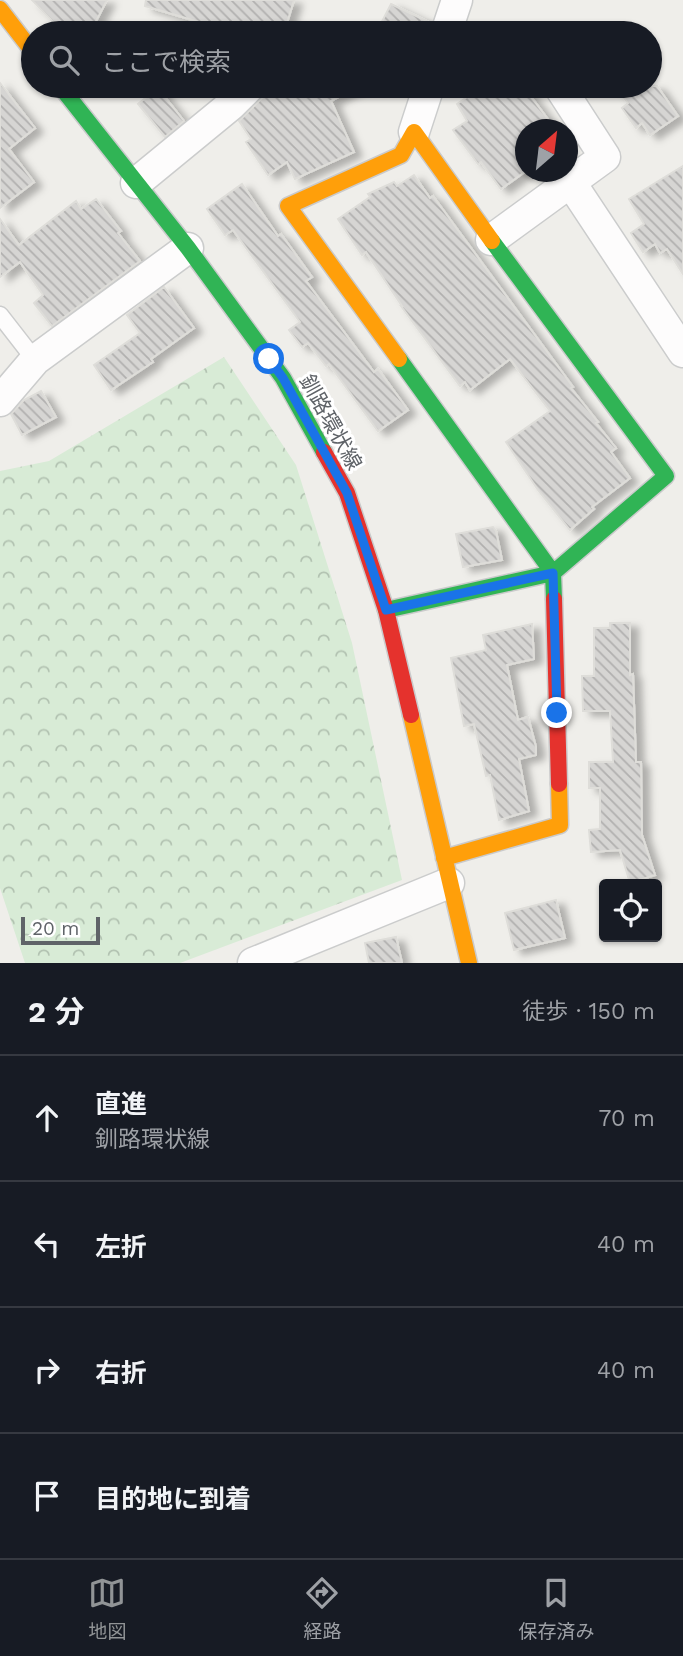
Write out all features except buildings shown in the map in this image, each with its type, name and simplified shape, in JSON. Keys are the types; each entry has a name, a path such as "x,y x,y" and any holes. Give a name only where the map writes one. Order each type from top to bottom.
{"street":[{"path":"5,0 0,9 21,36"},
{"path":"450,21 457,0"},
{"name":"釧路環状線","path":"69,98 188,248 283,378 347,493 386,610 469,963"},
{"path":"136,183 237,98"},
{"path":"253,963 282,958 447,871 560,825 553,573 288,206 401,155 414,132 425,98"},
{"path":"491,240 605,157 567,98"},
{"path":"386,610 553,573 666,476 414,132"},
{"path":"570,183 683,352"},
{"path":"0,401 35,360 188,248"}],"lane":[{"path":"0,315 35,360"}],"green space":[{"path":"224,357 296,465 352,643 402,880 180,963 25,963 0,888 0,471 49,461"}],"traffic: fast":[{"path":"69,98 188,248 283,378 324,452"},
{"path":"492,241 666,476 553,573 554,599"},
{"path":"386,610 553,573 399,359"}],"traffic: slow":[{"path":"0,9 21,36"},
{"path":"399,359 288,206 401,155 414,132 492,241"},
{"path":"411,715 469,963"},
{"path":"444,858 560,825 559,784"}],"traffic: jam":[{"path":"324,452 347,493 386,610 411,715"},
{"path":"554,599 559,784"}],"route":[{"path":"269,359 283,378 347,493 386,610 553,573 557,713"}]}
